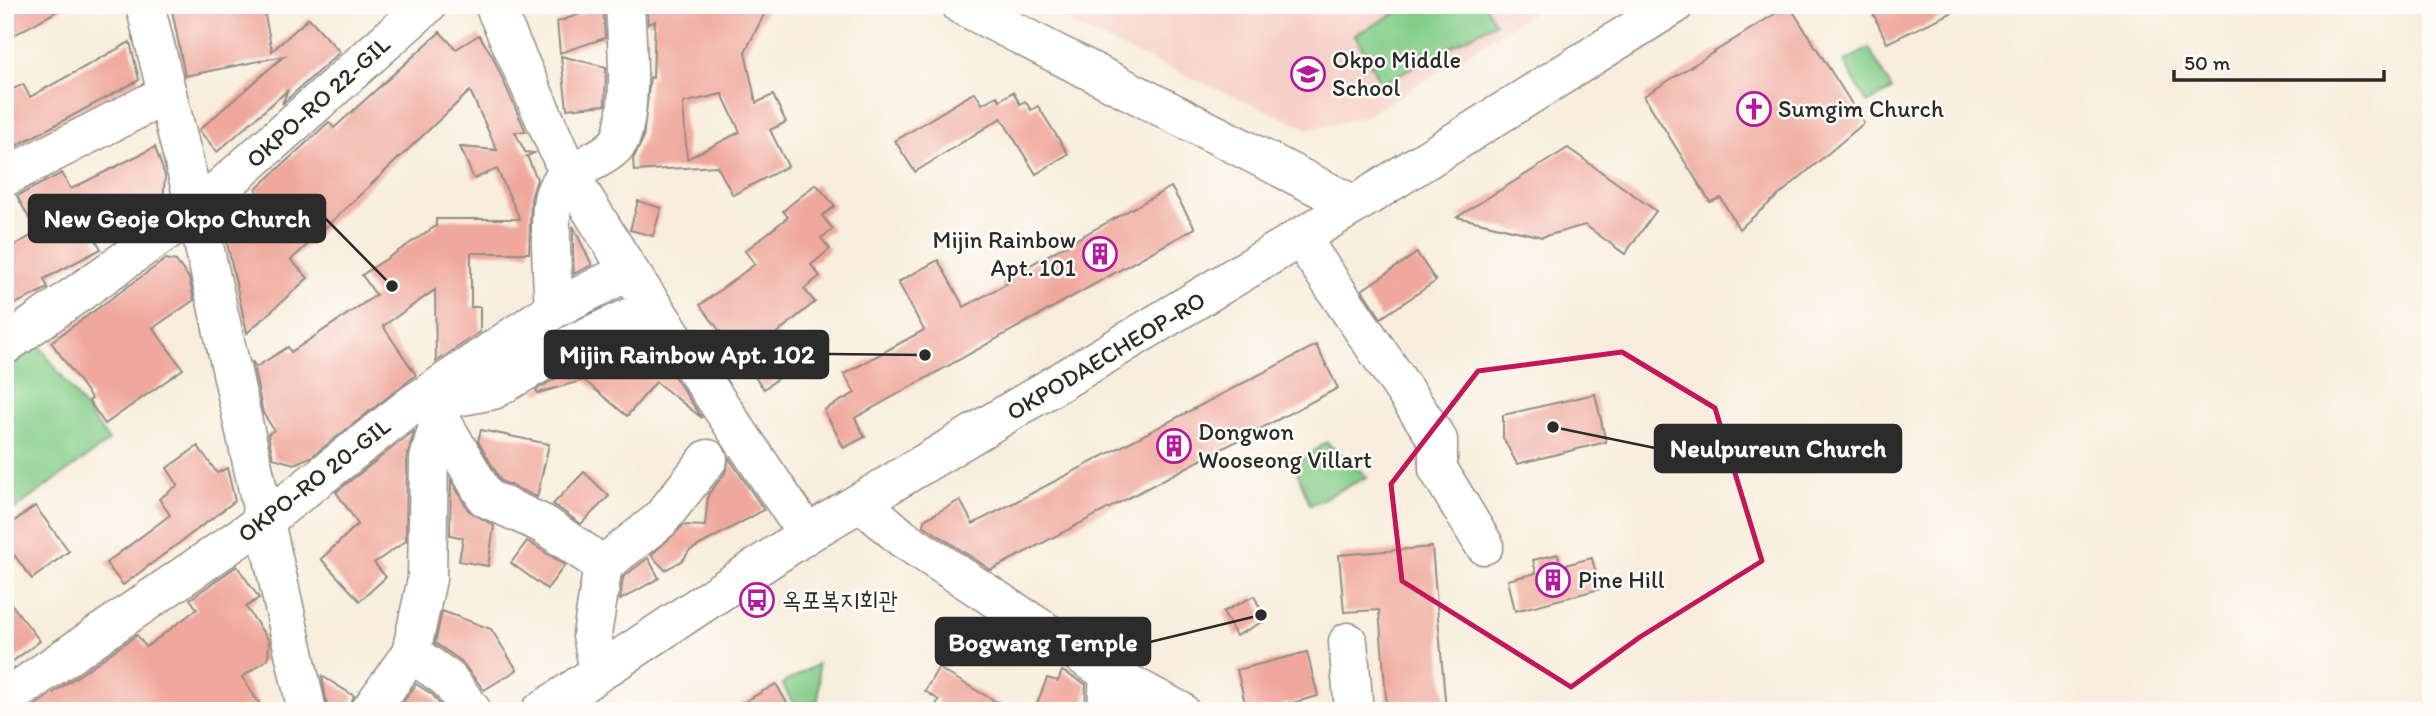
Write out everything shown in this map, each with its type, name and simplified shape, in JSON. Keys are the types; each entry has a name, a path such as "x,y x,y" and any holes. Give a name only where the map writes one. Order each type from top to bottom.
{"street":[{"path":"145,5 165,95 196,210 307,711"},
{"name":"OKPO-RO 22-GIL","path":"5,345 196,210 427,5"},
{"path":"494,5 569,174 629,271 807,534"},
{"path":"554,309 551,262 554,193 569,174 600,157 622,136 626,99 625,5"},
{"path":"961,5 1354,205"},
{"name":"OKPODAECHEOP-RO","path":"541,711 807,534 1354,205 1674,5"},
{"path":"5,177 165,95"},
{"path":"1300,237 1438,440 1438,469 1484,545"},
{"name":"OKPO-RO 20-GIL","path":"5,699 431,408 554,309 629,271"},
{"path":"431,408 493,390 576,342 653,307"},
{"path":"431,408 486,498 543,524 603,565"},
{"path":"370,711 411,653 427,579 431,408"},
{"path":"600,671 592,635 603,565 660,520 708,459"},
{"path":"862,503 902,538 1109,673 1180,711"},
{"path":"1348,642 1354,711"},
{"path":"411,653 448,679 472,711"},
{"path":"1107,711 1109,673"}],"highlighted area":[{"path":"1622,352 1715,408 1762,561 1640,637 1571,687 1402,581 1391,484 1478,371"}],"shaded area":[{"name":"Okpo Middle School","path":"1040,5 1545,5 1365,117 1309,129 1086,32"}],"green space":[{"path":"1410,5 1485,5 1495,23 1381,84 1355,35"},
{"path":"1869,48 1892,90 1867,103 1844,62"},
{"path":"39,345 109,441 5,516 5,370"},
{"path":"1326,442 1367,477 1310,505 1295,466"},
{"path":"818,664 819,695 815,711 788,711 795,707 782,684"}],"building":[{"path":"5,5 68,5 5,40"},
{"path":"171,5 263,5 272,51 309,18 340,52 282,104 288,90 217,152 199,130 284,56 185,76"},
{"path":"647,5 769,5 745,52 756,103 773,95 786,122 770,130 788,166 733,195 717,166 634,171 633,159 643,139 650,77 653,78 655,21 648,24","holes":["722,94 740,132 687,159 683,103"]},
{"name":"Sumgim Church","path":"1789,5 1864,123 1739,229 1721,198 1710,202 1644,96"},
{"path":"1869,5 1968,5 1887,43"},
{"path":"603,6 605,38 560,53 557,22"},
{"path":"440,32 456,49 479,35 492,55 526,132 515,132 525,152 534,153 527,156 537,179 531,199 529,253 471,253 471,307 480,307 480,332 436,362 435,290 383,326 416,375 311,457 294,464 273,458 268,434 274,430 263,413 252,361 256,367 288,347 291,352 376,295 362,275 436,226 436,219 520,219 497,169 474,179 460,147 497,150 470,91 291,260 308,278 247,333 225,234 235,210 258,194 256,189 329,122 334,128"},
{"path":"130,42 139,80 5,152 5,93 23,84 30,97"},
{"path":"561,56 606,67 605,105 567,109"},
{"path":"975,92 982,104 997,96 1000,100 1013,92 1020,104 1025,101 1031,110 1038,106 1068,154 1036,174 1001,118 915,172 895,141"},
{"path":"155,147 165,176 163,203 95,238 101,249 44,279 48,288 5,309 5,250 37,233 17,196 62,173 71,189"},
{"path":"1568,148 1656,211 1625,254 1585,225 1542,237 1457,217"},
{"path":"816,184 835,206 822,216 833,229 821,238 830,249 811,265 820,276 804,289 815,302 777,333 799,362 764,389 700,305 755,264 745,251 788,217 783,211"},
{"path":"1171,187 1195,228 855,418 865,437 844,448 824,410 855,393 844,374 924,330 898,282 938,260 964,307 1008,283 1005,279"},
{"path":"638,201 661,208 653,236 630,230"},
{"path":"573,226 592,265 574,274 573,248"},
{"path":"1417,253 1436,281 1381,318 1362,290"},
{"path":"166,259 176,261 189,278 194,300 153,328 183,369 105,424 89,401 92,399 51,342"},
{"path":"647,336 702,418 656,382 627,416 584,380 538,393 536,390 586,361 596,357 617,356"},
{"name":"Dongwon Wooseong Villart","path":"1316,345 1338,388 991,570 923,525 924,520 960,500 973,524"},
{"path":"1595,394 1606,442 1517,464 1503,438 1503,415"},
{"path":"481,430 549,444 537,497 501,481 478,441"},
{"path":"414,431 407,459 406,541 374,563 386,577 360,601 321,559 358,524 336,492"},
{"path":"198,446 217,473 227,468 235,501 123,585 106,563 170,515 159,499 178,485 167,468"},
{"path":"729,458 764,510 689,551 683,560 665,570 651,555 684,525 705,526 708,495 725,473"},
{"path":"584,472 609,496 581,524 553,504"},
{"path":"451,480 468,510 494,526 488,566 459,561 463,538 450,535"},
{"path":"35,506 69,551 32,579 5,543 5,528"},
{"path":"527,541 565,565 547,589 511,563"},
{"path":"1432,547 1446,711 1387,711 1379,610 1344,612 1339,555"},
{"name":"Pine Hill","path":"1558,554 1561,566 1592,558 1600,589 1515,611 1508,580 1536,573 1533,560"},
{"path":"648,558 659,578 620,600 623,577"},
{"path":"237,566 259,598 246,607 269,641 268,659 242,677 264,711 27,711 137,635 146,647 197,609 190,599"},
{"path":"5,596 40,641 5,667"},
{"path":"1254,596 1266,620 1236,636 1223,612"},
{"path":"442,611 491,629 517,670 484,690 461,661 435,643"},
{"path":"1307,652 1318,696 1262,711 1247,711 1237,670"},
{"path":"938,668 1012,711 932,711 939,700 925,691"},
{"path":"1062,671 1086,684 1085,711 1034,711 1047,678 1058,681"},
{"path":"322,676 354,696 348,711 328,711"},
{"path":"416,684 433,695 444,711 397,711"},
{"path":"776,684 787,703 774,711 728,711"}],"place":[{"name":"Okpo Middle School","path":"1308,74"},
{"name":"Sumgim Church","path":"1754,109"},
{"name":"Mijin Rainbow Apt. 101","path":"1100,254"},
{"name":"New Geoje Okpo Church","path":"392,286"},
{"name":"Mijin Rainbow Apt. 102","path":"925,355"},
{"name":"Neulpureun Church","path":"1553,427"},
{"name":"Dongwon Wooseong Villart","path":"1174,446"},
{"name":"Pine Hill","path":"1553,580"},
{"name":"옥포복지회관","path":"757,600"},
{"name":"Bogwang Temple","path":"1261,615"}]}
